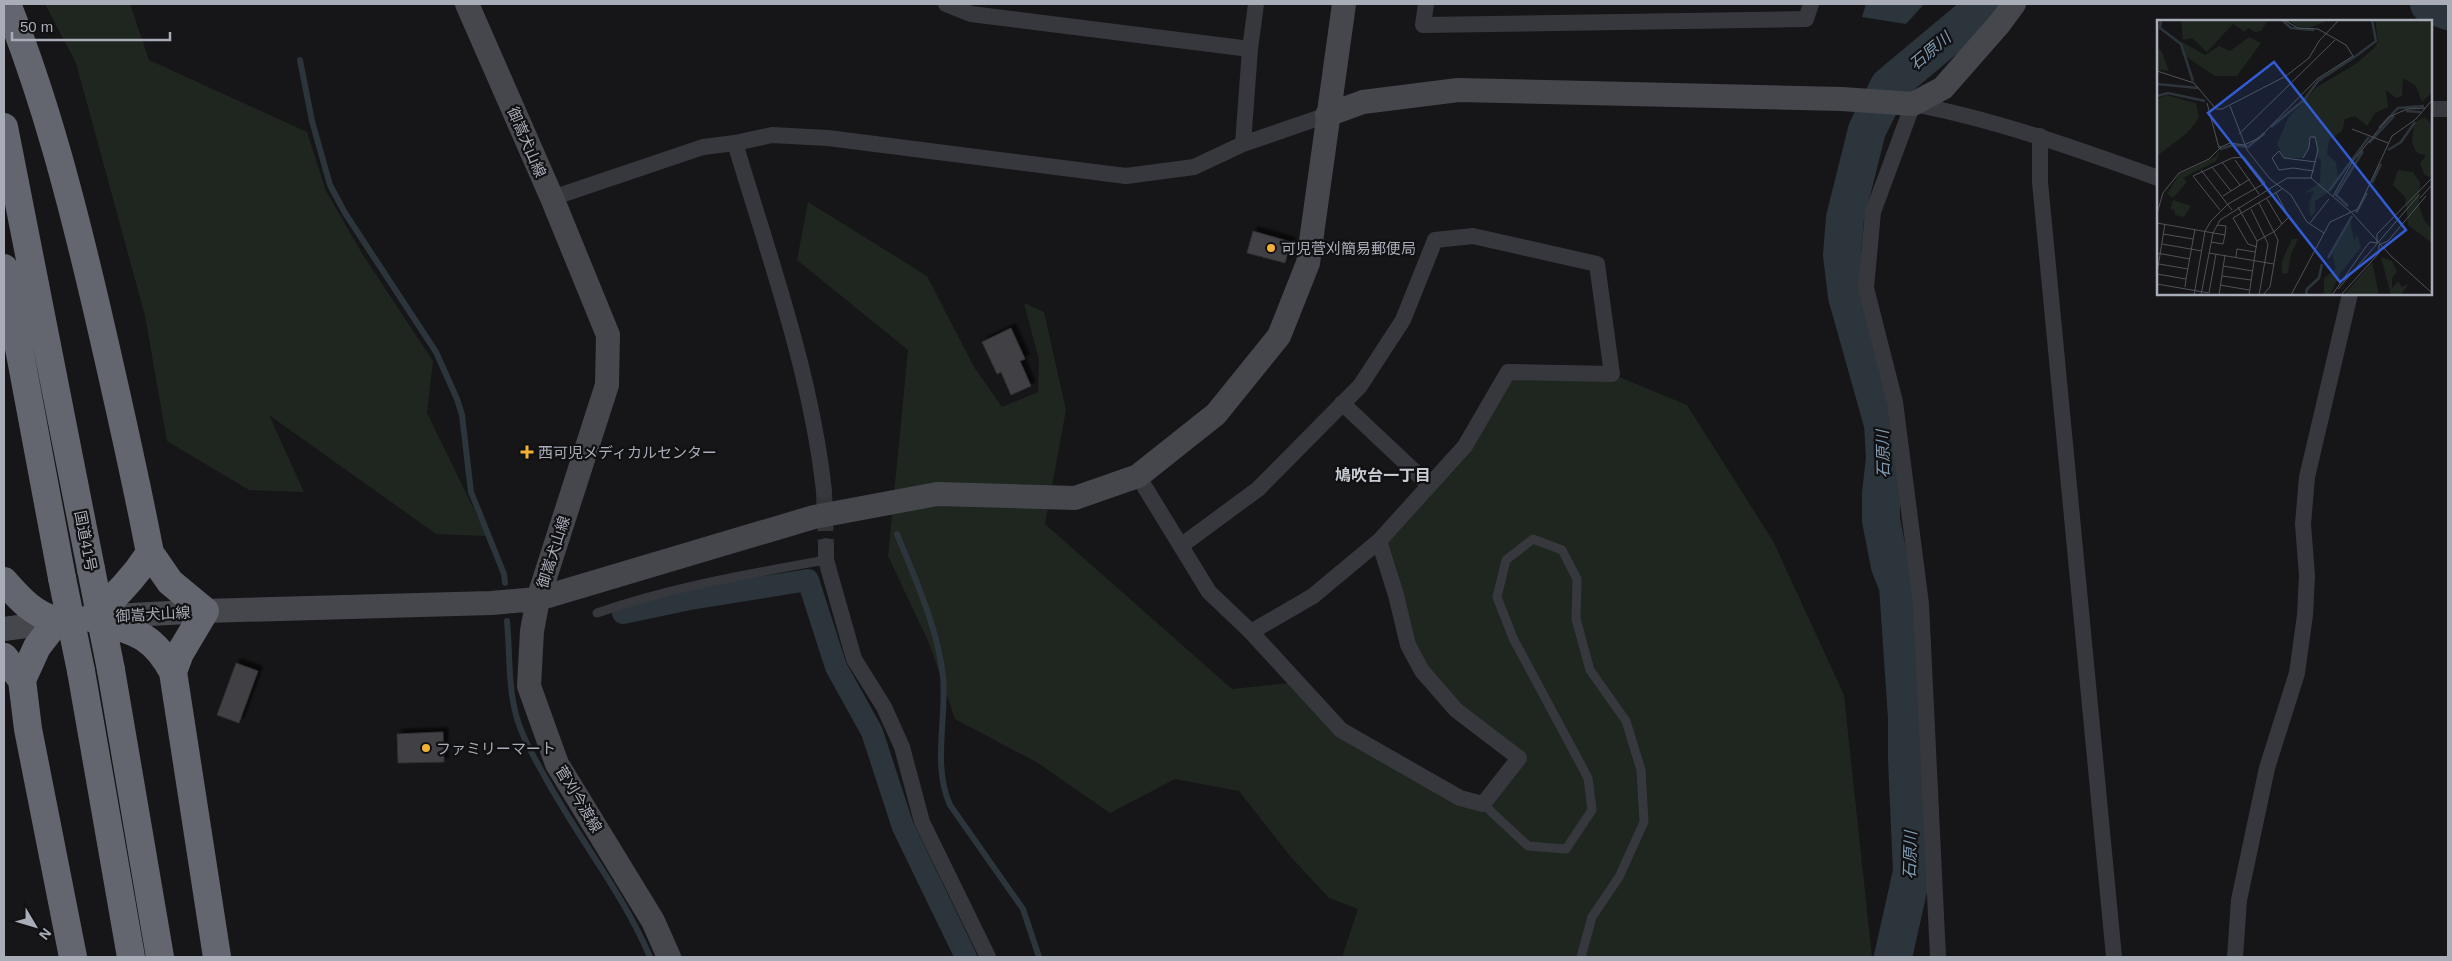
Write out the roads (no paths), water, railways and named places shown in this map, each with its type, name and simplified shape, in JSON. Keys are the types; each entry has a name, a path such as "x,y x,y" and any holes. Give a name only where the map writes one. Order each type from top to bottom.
{"highway":[{"path":"7,4 42,99 73,207 133,466 150,553 170,582 205,611 180,653 173,672"},
{"name":"国道41号","path":"4,127 111,670 160,957"},
{"name":"国道41号","path":"4,268 81,671 131,957"},
{"path":"150,553 127,585 91,618 144,636 164,654 173,672 217,957"},
{"path":"4,581 18,598 40,616 57,621 37,647 22,680"},
{"path":"4,657 22,680 28,729 73,957"}],"street":[{"name":"御嵩犬山線","path":"4,629 57,621 205,611 491,603 538,599 607,385 608,335 552,198 468,4"},
{"path":"946,4 971,14 1250,49"},
{"path":"1243,144 1250,49 1256,4"},
{"path":"538,599 814,517 937,494 1075,498 1138,476 1216,414 1279,336 1308,263 1327,115 1344,4"},
{"path":"1426,4 1423,25 1806,19 1811,4"},
{"path":"1938,957 1921,604 1895,402 1866,288 1873,212 1912,104 1943,88 2014,4"},
{"path":"552,198 703,147 735,144 772,135 828,138 1126,176 1194,167 1243,144 1363,102 1458,90 1842,99 1912,104 1963,114 2040,136 2157,178"},
{"path":"2432,110 2448,109"},
{"path":"2040,136 2040,182 2114,957"},
{"path":"735,144 789,322 819,447 824,491"},
{"path":"1182,545 1258,489 1360,386 1403,320 1435,240 1473,236 1597,264 1612,374 1508,372 1465,446 1379,541 1313,596 1251,632"},
{"path":"2235,957 2240,900 2267,768 2297,674 2305,615 2307,576 2304,524 2307,477 2350,295"},
{"path":"1342,404 1429,485"},
{"path":"1138,476 1182,545 1209,592 1251,632 1341,730 1460,798 1483,804 1519,758 1456,710 1422,671 1408,645 1396,595 1379,541"},
{"path":"826,553 854,659 884,707 902,747 922,822 988,957"},
{"name":"菅刈今渡線","path":"538,599 532,631 529,686 557,764 653,921 670,957"}],"lane":[{"path":"1483,804 1528,846 1566,849 1592,810 1588,778 1513,638 1497,597 1506,560 1533,539 1562,550 1577,579 1576,619 1590,670 1626,721 1641,770 1644,822 1619,877 1592,917 1581,957"},
{"path":"597,613 647,596 826,553"}],"waterway":[{"name":"石原川","path":"1893,957 1912,872 1907,718 1898,586 1890,566 1881,520 1881,494 1885,458 1883,424 1847,296 1842,255 1845,218 1867,130 1889,86 1987,4"},
{"name":"石原川","path":"2429,4 2448,11"},
{"path":"300,60 312,121 330,185 345,213 436,352 457,399 462,415 471,492 504,574 505,583"},
{"path":"897,534 931,621 940,657 944,692 942,774 950,805 1023,909 1039,957"},
{"path":"623,613 690,599 808,580 836,667 872,732 903,827 966,957"},
{"path":"507,621 513,704 522,731 558,800 627,910 650,957"}],"tunnel":[{"path":"824,491 826,546"}],"place":[{"name":"可児菅刈簡易郵便局","path":"1271,248"},
{"name":"西可児メディカルセンター","path":"527,452"},
{"name":"ファミリーマート","path":"426,748"}],"district":[{"name":"鳩吹台一丁目","path":"1383,475"}]}
